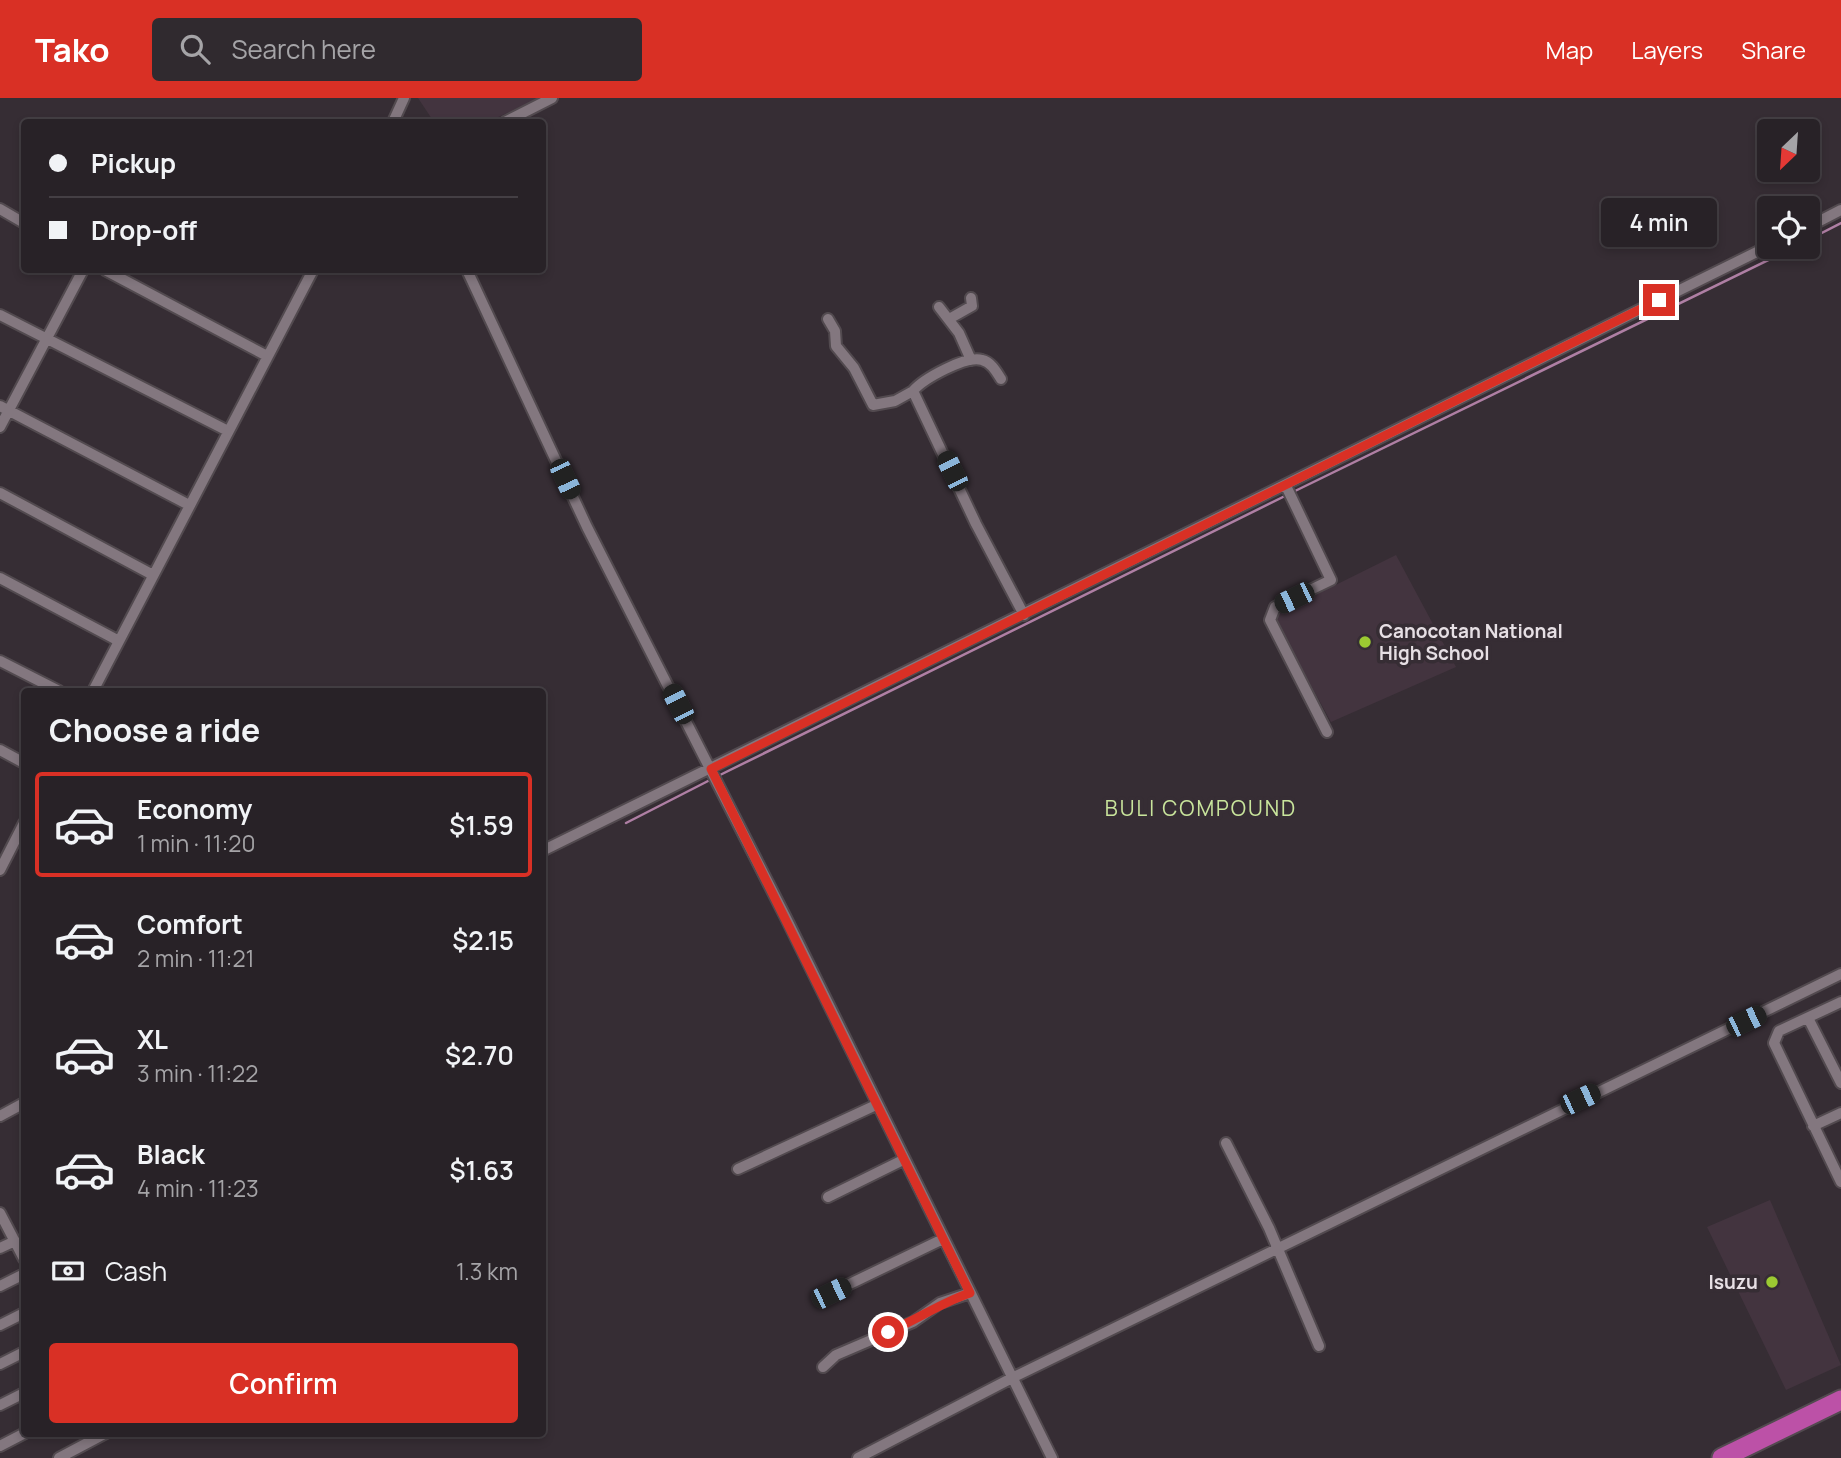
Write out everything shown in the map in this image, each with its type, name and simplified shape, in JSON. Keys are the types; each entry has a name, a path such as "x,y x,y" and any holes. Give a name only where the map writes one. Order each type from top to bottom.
{"highway":[{"path":"1722,1458 1841,1400"}],"street":[{"path":"394,119 404,98"},
{"path":"511,119 552,98"},
{"path":"0,209 21,221"},
{"path":"1820,221 1841,210"},
{"path":"546,849 1757,252"},
{"path":"0,427 4,408 46,340 81,273"},
{"path":"111,273 267,356"},
{"path":"95,688 311,273"},
{"path":"468,273 594,541 711,769 1052,1458"},
{"path":"949,319 972,306 971,298"},
{"path":"939,307 969,349 971,360"},
{"path":"0,316 228,431"},
{"path":"828,319 835,331 836,346 854,368 873,405 895,401 913,391 921,381 971,360 980,359 988,363 1001,379"},
{"path":"913,391 976,524 1024,615"},
{"path":"4,408 189,505"},
{"path":"1286,486 1331,580 1275,607 1270,620 1327,732"},
{"path":"0,493 153,575"},
{"path":"0,578 119,641"},
{"path":"0,661 53,688"},
{"path":"0,750 21,761"},
{"path":"0,870 21,829"},
{"path":"858,1458 1012,1378 1276,1251 1558,1109 1841,974"},
{"path":"1841,1002 1779,1031 1774,1042 1841,1182"},
{"path":"1808,1018 1841,1083"},
{"path":"0,1116 21,1105"},
{"path":"738,1169 876,1105"},
{"path":"1813,1126 1841,1113"},
{"path":"1226,1143 1269,1228 1276,1251 1319,1346"},
{"path":"828,1197 903,1160"},
{"path":"0,1213 21,1253"},
{"path":"831,1293 943,1239"},
{"path":"0,1248 15,1241"},
{"path":"0,1286 21,1276"},
{"path":"823,1367 836,1355 913,1322 940,1303 970,1293"},
{"path":"0,1325 21,1314"},
{"path":"0,1364 21,1354"},
{"path":"0,1405 21,1394"},
{"path":"0,1446 21,1435"},
{"path":"59,1458 98,1437"}],"shaded area":[{"path":"418,98 538,98 494,119 432,119"},
{"name":"Canocotan National High School","path":"1396,555 1456,667 1331,722 1273,616"},
{"name":"Isuzu","path":"1770,1200 1841,1365 1786,1390 1707,1227"}],"waterway":[{"path":"1820,234 1841,223"},
{"path":"1293,492 1770,259"},
{"path":"720,775 1285,496"},
{"path":"626,823 710,780"}],"place":[{"name":"Canocotan National High School","path":"1365,642"},
{"name":"Isuzu","path":"1772,1282"}],"district":[{"name":"BULI COMPOUND","path":"1201,809"}],"route":[{"path":"888,1332 913,1322 940,1303 970,1293 711,769 1659,300"}]}
